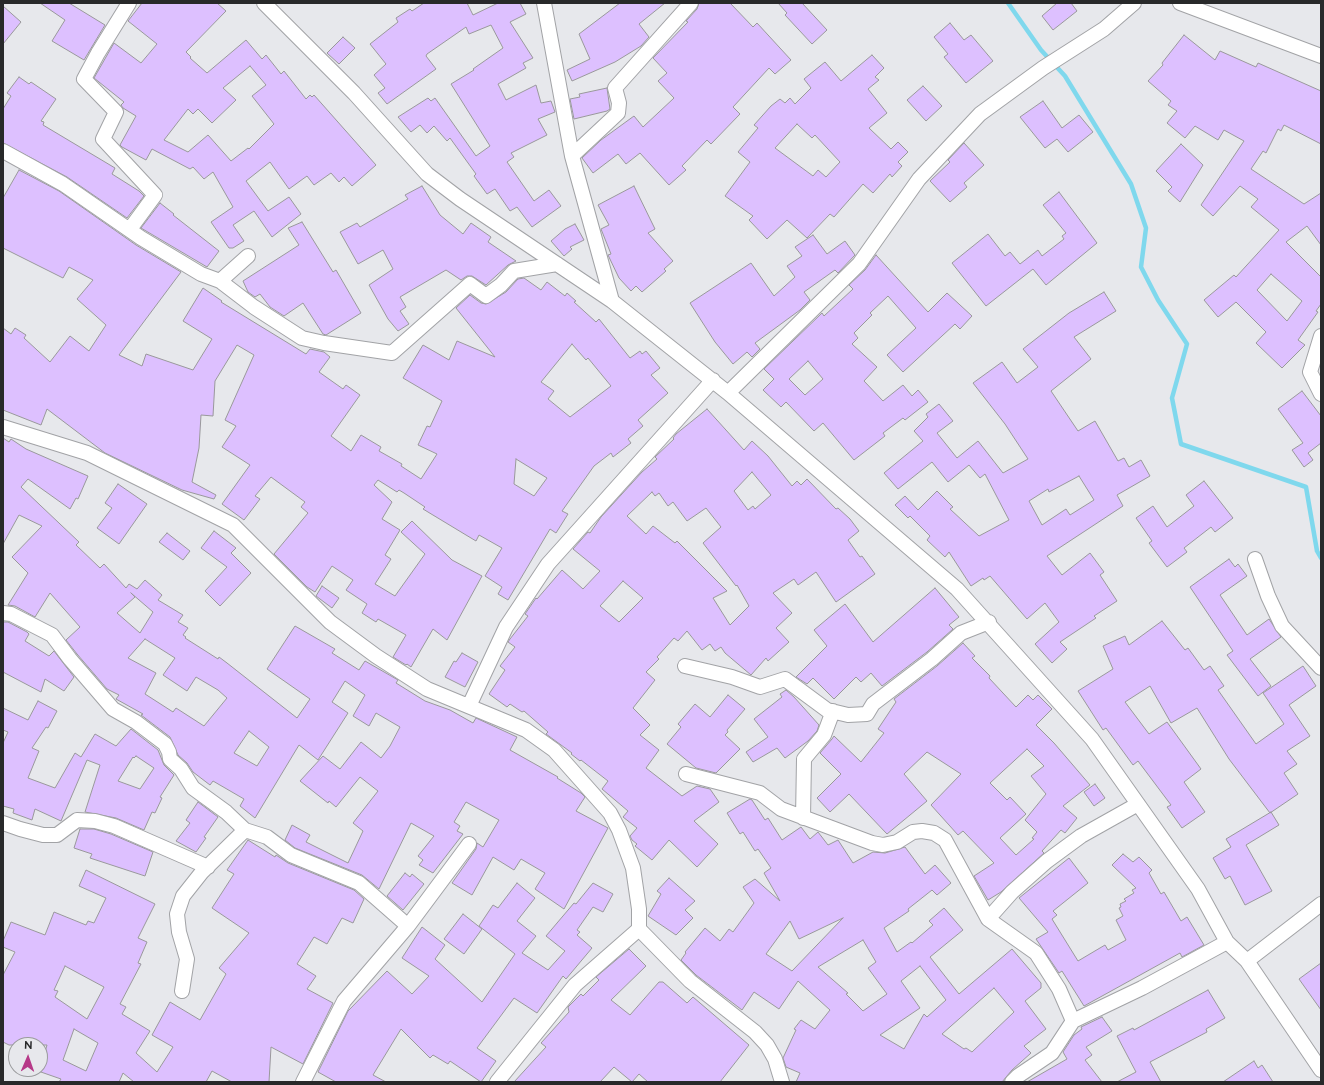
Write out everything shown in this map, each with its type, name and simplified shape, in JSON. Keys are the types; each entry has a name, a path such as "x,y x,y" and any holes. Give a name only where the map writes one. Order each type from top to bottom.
{"street":[{"path":"129,3 98,53 84,79 116,112 103,139 155,195 130,229"},
{"path":"264,3 354,93 427,174 460,199 612,301 713,380 957,589 989,622 1092,739 1198,889 1227,942 1247,961 1321,1070"},
{"path":"544,3 572,156 612,301"},
{"path":"572,156 618,113 619,103 615,88 691,3"},
{"path":"728,393 859,264 919,179 980,114 1059,57 1104,29 1134,3"},
{"path":"1180,3 1321,56"},
{"path":"3,151 63,184 141,238 201,274 220,281 254,307 302,338 324,344 392,353 470,284 486,296 501,285 514,271 557,264"},
{"path":"220,281 248,256"},
{"path":"1321,336 1310,372 1321,394"},
{"path":"469,706 506,627 548,564 713,380"},
{"path":"3,427 87,454 233,525 330,622 376,656 427,689 526,730 554,750 610,813 619,830 633,868 639,909 638,928 575,985 497,1082"},
{"path":"1255,559 1268,596 1282,626 1321,668"},
{"path":"3,613 11,614 52,635 70,659 113,709 136,722 164,744 170,752 170,759 181,770 193,788 226,812 245,830 267,837 291,855 359,883 408,926"},
{"path":"686,666 732,677 760,687 785,679 827,710 848,715 867,714 873,704 932,658 961,633 989,622"},
{"path":"803,818 804,758 824,735 833,711"},
{"path":"686,774 760,793 781,809 865,840 883,845 897,842 913,832 922,831 934,833 945,840 988,918 1036,953 1059,989 1073,1021"},
{"path":"988,918 1012,892 1047,861 1080,836 1138,804"},
{"path":"3,823 20,829 43,834 57,835 77,820 96,821 114,826 208,866"},
{"path":"182,991 187,959 179,932 177,914 183,896 208,866 245,830"},
{"path":"303,1082 344,1001 408,926 469,844"},
{"path":"1247,961 1321,904"},
{"path":"638,928 690,981 755,1032 767,1045 775,1059 782,1082"},
{"path":"1018,1080 1052,1053 1073,1021 1142,988 1227,942"}],"building":[{"path":"40,3 69,3 105,25 84,60 52,41 65,20"},
{"path":"142,3 217,3 226,11 186,52 191,57 190,58 207,73 246,40 262,59 266,55 281,74 284,71 306,99 310,95 312,97 314,95 376,165 352,186 344,177 339,182 331,173 314,185 307,176 289,189 270,162 246,181 268,211 289,197 301,214 272,237 254,211 233,225 244,241 233,248 229,248 211,222 233,207 213,172 204,179 193,167 190,169 152,149 146,160 120,145 136,116 123,108 121,105 124,102 94,78 114,43 141,63 157,44 128,21","holes":["250,66 266,85 252,96 274,124 249,149 248,148 231,161 208,135 188,152 164,140 188,109 193,114 198,109 212,123 236,100 223,88"]},
{"path":"424,3 467,3 473,15 498,3 520,3 526,14 510,22 533,58 523,63 526,68 498,84 506,100 536,85 541,103 551,101 555,112 538,119 547,135 511,153 514,157 507,162 534,201 549,190 561,206 532,227 517,207 510,211 495,189 487,194 474,176 476,174 450,138 447,141 434,126 427,133 420,125 411,132 398,117 428,98 431,101 435,98 476,156 490,146 451,84 474,70 473,69 503,48 491,25 469,34 466,27 427,54 426,56 436,69 387,104 378,93 385,88 374,75 386,64 370,44 398,22 396,18 410,9 412,11"},
{"path":"620,3 665,3 639,24 649,37 641,46 615,62 572,81 567,70 590,59 579,34"},
{"path":"699,3 730,3 753,27 757,23 791,60 775,74 769,68 733,107 740,114 711,144 707,140 682,166 686,170 669,185 640,153 626,164 618,154 593,173 582,158 601,140 634,116 643,127 674,98 658,81 667,73 653,58 688,22 686,21 697,9"},
{"path":"778,3 802,3 827,30 812,44 785,15 787,13"},
{"path":"1057,3 1071,3 1077,11 1053,30 1042,16"},
{"path":"3,6 21,22 3,44"},
{"path":"950,23 964,40 971,35 993,61 966,83 944,57 948,54 934,37"},
{"path":"1184,35 1215,60 1220,51 1256,67 1258,63 1321,91 1321,144 1284,125 1281,131 1278,129 1266,153 1263,151 1251,169 1304,204 1321,193 1321,245 1307,226 1286,242 1321,277 1321,304 1316,311 1318,312 1298,340 1305,345 1282,368 1256,343 1266,332 1236,302 1218,317 1204,300 1234,275 1236,277 1279,230 1251,207 1258,199 1240,186 1213,216 1201,205 1244,141 1224,130 1218,140 1195,126 1185,138 1167,123 1177,111 1168,105 1171,101 1148,81 1163,65 1162,63","holes":["1271,274 1302,301 1287,321 1257,290"]},
{"path":"343,37 355,48 339,64 327,53"},
{"path":"872,55 884,68 875,77 879,80 868,89 887,113 869,128 891,149 898,142 908,152 898,162 902,166 892,177 890,174 873,193 863,184 834,217 830,214 807,238 787,220 767,239 749,220 753,216 725,196 750,162 738,152 758,128 754,125 771,106 780,99 785,103 790,98 795,104 811,88 804,79 825,62 841,81","holes":["797,124 812,138 815,135 840,162 826,177 818,170 813,176 775,148"]},
{"path":"19,77 29,84 31,82 56,99 41,121 44,122 43,125 115,168 112,174 139,191 144,196 127,218 67,177 3,143 3,109 11,96 7,93"},
{"path":"923,86 942,106 926,121 907,100"},
{"path":"607,88 610,109 574,119 570,99 580,97 579,94"},
{"path":"1043,101 1062,128 1079,115 1093,132 1068,152 1057,139 1045,148 1020,117"},
{"path":"964,143 984,165 964,183 967,187 950,202 930,181 950,162 948,160"},
{"path":"1181,144 1203,165 1180,202 1168,191 1172,187 1156,171"},
{"path":"19,170 59,191 136,245 181,272 119,355 142,366 146,354 193,370 212,339 183,321 203,288 222,301 221,302 306,354 310,349 324,352 330,357 319,372 343,389 346,385 360,395 331,436 351,451 361,435 381,447 379,451 402,464 401,466 421,479 437,454 418,445 427,426 430,427 442,401 403,378 423,345 449,360 457,341 495,357 456,308 470,295 481,303 486,304 506,292 518,279 524,278 541,290 547,282 565,296 567,293 576,301 574,302 596,322 599,319 630,358 640,351 642,354 646,351 660,368 651,375 668,393 638,420 643,426 628,439 631,443 613,457 611,453 594,466 562,511 568,514 556,533 550,529 508,600 498,594 502,587 485,576 502,548 479,535 476,541 423,509 425,507 404,493 399,490 397,492 378,480 374,485 392,502 382,519 400,530 385,555 391,559 375,584 395,596 425,554 401,532 412,521 452,560 482,576 447,640 433,629 411,667 393,657 406,635 378,619 376,622 362,613 367,604 346,590 353,580 332,566 315,592 307,587 274,554 308,513 301,507 305,502 271,477 255,496 260,499 244,520 222,504 250,465 222,447 236,426 225,420 254,355 237,345 215,381 213,416 201,415 199,448 192,482 216,495 214,499 182,490 105,453 47,409 41,425 3,410 3,328 11,334 15,328 26,335 24,338 50,362 70,336 89,351 106,325 77,299 93,280 69,267 63,278 3,248 3,198","holes":["572,344 586,360 588,358 611,386 570,417 548,399 554,391 541,382","516,459 547,478 534,496 514,484"]},
{"path":"422,186 440,215 463,234 471,223 491,237 488,242 516,261 508,265 486,285 472,276 467,276 461,280 446,270 400,297 406,307 400,311 409,324 398,331 388,319 369,285 393,269 383,250 358,264 340,232 357,223 360,227 408,199 405,195"},
{"path":"634,186 655,229 648,233 673,261 664,269 666,271 642,292 636,286 631,291 619,278 608,255 611,254 601,229 609,225 598,205"},
{"path":"1059,192 1097,243 1046,285 1033,269 986,306 952,263 988,234 1005,256 1010,252 1020,264 1038,250 1042,256 1064,239 1062,236 1066,233 1043,205"},
{"path":"160,203 219,251 207,267 141,228"},
{"path":"302,222 333,272 336,270 361,313 326,335 323,334 303,303 284,316 270,307 260,294 255,297 248,292 243,281 299,245 288,228"},
{"path":"575,224 584,240 570,247 572,249 564,256 551,241 565,229"},
{"path":"813,235 827,254 845,241 855,255 838,273 835,270 804,292 810,300 800,310 755,343 760,349 752,357 747,352 733,364 715,342 690,303 751,263 774,296 795,277 787,266 802,256 795,247"},
{"path":"876,255 928,312 947,293 972,316 960,329 955,324 903,372 887,355 916,328 888,296 870,313 872,315 854,333 858,338 852,344 877,367 864,381 883,401 903,385 912,396 918,390 928,402 905,420 903,418 883,433 885,436 854,460 823,423 814,431 786,402 781,407 763,390 774,379 764,369 822,313 824,316 853,289 849,285 865,270","holes":["808,361 823,379 805,395 789,379"]},
{"path":"1104,292 1116,311 1074,337 1091,359 1051,391 1078,431 1095,421 1118,461 1124,458 1129,467 1141,460 1150,476 1117,495 1123,506 1047,556 1062,575 1090,553 1104,572 1100,575 1117,601 1094,616 1096,618 1060,642 1067,649 1052,663 1035,644 1059,622 1045,603 1027,619 990,576 984,580 983,578 971,586 949,552 945,557 927,540 930,536 910,516 908,518 895,505 905,496 918,510 937,491 953,507 950,509 979,536 1009,520 985,474 980,478 969,465 948,482 932,462 898,489 884,473 923,441 914,431 928,417 926,414 939,404 953,421 937,433 957,458 978,441 1003,473 1028,459 1005,424 973,383 1002,362 1017,383 1038,367 1023,349 1069,313","holes":["1079,476 1094,500 1070,515 1066,509 1042,525 1029,501 1048,489 1049,492"]},
{"path":"1302,391 1321,416 1321,443 1308,453 1313,460 1304,467 1292,450 1303,443 1278,409"},
{"path":"707,409 744,450 752,441 768,456 792,486 797,481 801,485 807,479 836,509 838,508 850,519 859,531 848,540 875,574 836,602 816,572 798,585 794,579 773,593 792,613 776,628 789,642 768,661 766,658 751,675 725,653 721,647 715,651 710,644 702,650 687,631 678,641 674,638 657,657 659,659 646,672 655,680 633,708 650,725 640,735 659,750 646,768 682,796 697,786 710,789 719,802 694,821 718,844 697,867 669,840 652,860 635,846 637,844 630,836 637,828 623,817 628,811 602,789 608,781 546,734 548,732 524,711 522,712 510,704 507,707 489,694 505,670 500,666 515,647 508,642 528,616 525,614 536,598 537,599 562,570 583,589 600,571 573,549 588,532 590,533 601,517 642,472 657,459 655,457 674,439 673,438","holes":["752,472 771,495 755,509 753,506 748,510 734,491","652,492 655,496 659,493 668,506 673,502 687,521 706,508 721,527 703,543 736,586 737,585 749,606 730,625 713,598 727,591 677,541 675,543 653,526 646,534 627,516","623,581 643,598 619,622 600,606"]},
{"path":"3,438 9,442 11,439 26,449 88,476 78,499 76,498 70,509 28,479 21,487 79,542 76,545 100,568 104,564 126,588 129,584 137,589 145,580 162,595 158,600 183,615 178,622 188,628 183,635 186,637 185,638 218,659 219,657 297,718 310,699 267,669 295,626 335,649 332,653 359,670 365,661 398,680 396,683 425,701 450,710 473,723 476,718 517,737 510,750 558,777 557,778 581,793 585,797 576,811 608,828 564,909 535,889 545,873 521,859 514,870 493,857 472,895 452,883 476,849 477,843 483,847 499,820 466,802 454,822 460,826 457,831 463,834 433,873 419,865 423,860 418,856 434,836 411,823 379,889 362,875 295,848 285,840 292,825 310,835 306,842 348,863 363,831 353,823 378,791 360,777 336,807 329,801 328,803 300,781 323,756 340,769 361,742 381,758 390,746 400,727 376,713 369,726 353,716 365,695 345,681 332,702 348,713 318,760 299,745 255,818 240,806 244,799 213,781 210,785 193,772 187,763 178,755 170,737 141,715 143,714 116,699 119,695 107,689 66,640 80,627 50,593 35,617 15,606 8,605 28,573 12,557 42,526 19,515 3,544","holes":["131,593 153,612 140,633 117,613 135,597","145,639 175,658 163,675 187,691 196,677 218,690 227,698 204,726 176,708 173,712 145,694 156,673 128,658","249,731 269,747 257,766 234,753"]},
{"path":"1204,481 1233,518 1215,532 1211,527 1184,548 1187,552 1167,567 1149,543 1152,541 1136,518 1153,506 1167,527 1194,506 1186,495"},
{"path":"118,484 147,504 119,544 97,528 112,508 105,503"},
{"path":"214,531 236,548 231,553 251,573 220,606 205,591 227,567 201,548"},
{"path":"167,533 190,551 183,560 159,542"},
{"path":"1229,559 1235,567 1238,564 1247,576 1220,595 1247,635 1269,619 1281,637 1250,659 1271,686 1258,696 1227,655 1233,651 1190,587"},
{"path":"322,586 339,598 332,608 316,596"},
{"path":"935,588 959,617 949,625 953,629 927,652 882,686 871,673 861,682 856,677 834,699 813,678 807,684 796,677 827,646 814,630 845,604 873,642"},
{"path":"1162,621 1185,650 1188,648 1204,670 1210,666 1224,686 1218,690 1256,744 1284,724 1263,693 1303,666 1316,686 1289,705 1310,736 1287,751 1297,764 1284,773 1298,794 1270,813 1229,759 1197,708 1171,723 1150,686 1125,702 1149,734 1167,722 1201,769 1184,782 1205,812 1182,828 1167,807 1171,805 1138,761 1133,765 1106,728 1103,730 1078,691 1113,669 1103,646 1125,636 1129,645"},
{"path":"3,622 8,622 27,632 29,634 25,641 49,656 54,651 74,677 64,691 45,679 41,692 3,672"},
{"path":"963,643 975,656 972,658 990,676 989,678 1016,707 1028,695 1033,700 1038,695 1052,709 1036,725 1054,743 1090,785 1063,806 1077,818 1065,833 1061,830 1042,851 1044,853 1001,892 988,900 974,876 994,863 963,831 958,835 931,805 961,774 927,752 904,774 927,801 887,834 849,794 830,812 817,798 841,774 820,753 834,736 861,762 884,733 878,729 896,702 894,699 937,666","holes":["1027,749 1044,766 1031,776 1046,794 1025,820 1037,832 1032,838 1034,839 1016,855 1000,838 1026,814 1010,797 1007,800 990,783"]},
{"path":"462,653 478,662 465,687 445,677 454,661 456,662"},
{"path":"786,690 819,725 817,731 808,741 785,758 777,748 753,762 746,752 768,737 754,719 782,697 780,694"},
{"path":"728,695 745,709 727,730 728,732 725,735 740,749 716,773 696,768 667,744 681,727 678,724 695,704 710,717"},
{"path":"38,701 57,711 48,728 46,727 32,748 39,751 28,778 55,788 75,753 81,757 95,734 116,746 131,729 158,750 164,765 174,775 160,797 162,798 155,813 152,812 144,830 116,818 85,812 100,765 87,760 61,821 35,809 32,820 13,813 14,809 3,806 3,743 8,732 3,730 3,708 28,720","holes":["136,756 154,768 140,789 118,781 133,757 134,758"]},
{"path":"1095,784 1105,798 1094,806 1084,792"},
{"path":"750,799 765,820 768,818 782,840 801,827 810,839 818,832 828,845 838,840 853,863 873,852 885,853 905,847 925,874 935,865 951,883 937,895 932,890 908,909 909,911 884,928 897,952 911,942 912,943 933,925 929,921 944,908 963,930 930,957 959,994 1012,949 1041,983 1041,988 1025,1001 1046,1029 1024,1046 1031,1053 1012,1070 1002,1082 796,1082 800,1073 786,1067 783,1058 796,1030 794,1029 801,1020 815,1029 830,1010 798,981 779,1009 754,992 742,1010 696,975 681,960 686,953 685,952 705,928 720,941 729,929 733,932 754,903 743,887 755,879 780,901 764,873 771,868 758,849 755,851 743,832 740,834 727,813","holes":["843,918 792,971 766,954 790,921 799,939","863,940 876,962 868,968 887,994 863,1011 846,994 848,993 818,967","920,966 946,1000 927,1017 924,1014 904,1049 880,1035 920,1008 901,981","994,988 1014,1012 972,1052 966,1048 964,1049 942,1034"]},
{"path":"198,802 218,817 204,837 206,838 196,852 176,841 190,823 186,820"},
{"path":"1271,812 1279,825 1246,845 1272,891 1245,905 1230,876 1225,879 1213,858 1231,847 1226,839"},
{"path":"80,829 94,829 111,834 153,852 145,876 90,858 92,854 74,848"},
{"path":"248,840 275,857 276,855 288,863 354,890 364,899 353,923 342,918 327,944 314,937 297,964 316,976 307,989 333,1003 303,1064 271,1047 269,1082 232,1082 212,1071 206,1082 134,1082 123,1073 119,1082 59,1082 61,1079 48,1074 48,1037 8,1037 8,1044 3,1042 3,975 15,952 3,947 3,941 11,922 45,935 54,912 86,925 88,921 94,923 106,898 79,886 86,870 155,904 138,938 147,942 138,963 141,964 120,1004 126,1007 122,1014 150,1031 136,1053 157,1072 173,1047 152,1035 170,1002 200,1020 226,974 219,968 249,933 212,908 234,874 227,870","holes":["65,966 104,987 87,1019 55,997 58,991 54,990","74,1029 98,1043 86,1071 63,1060"]},
{"path":"1123,854 1133,862 1139,857 1152,870 1149,873 1161,894 1164,892 1181,921 1187,917 1204,945 1182,957 1180,953 1084,1006 1062,971 1059,973 1036,939 1048,932 1019,898 1069,858 1088,883 1053,911 1057,915 1052,919 1078,961 1105,945 1108,950 1126,940 1116,920 1123,916 1119,908 1121,907 1120,904 1126,901 1124,899 1134,893 1132,890 1136,888 1112,865"},
{"path":"405,873 410,877 412,874 424,884 403,910 387,896"},
{"path":"669,878 695,901 685,910 693,918 676,935 648,916 661,894 657,891"},
{"path":"517,883 535,898 517,921 536,936 522,953 548,970 565,951 546,936 574,903 576,904 593,883 613,894 603,912 593,907 577,930 580,932 577,935 592,948 566,979 563,976 537,1013 514,998 477,1048 496,1061 481,1082 450,1061 448,1064 433,1055 430,1058 401,1029 373,1075 386,1082 336,1082 318,1072 348,1011 387,971 412,994 429,976 402,958 422,927 445,945 435,959 482,1002 515,954 479,926 493,905 498,908"},
{"path":"463,914 482,929 464,954 444,939"},
{"path":"629,949 646,966 611,1000 630,1015 659,982 663,982 687,1003 693,997 749,1045 720,1082 648,1082 639,1074 632,1082 614,1067 600,1082 514,1082 546,1047 541,1043 569,1012 568,1007 581,994 583,996 599,980 596,977"},
{"path":"1321,963 1321,1010 1299,979"},
{"path":"1208,990 1225,1018 1206,1029 1207,1032 1150,1062 1161,1082 1117,1082 1136,1072 1117,1036 1133,1028 1134,1030"},
{"path":"1102,1017 1112,1031 1086,1047 1092,1055 1085,1060 1102,1082 1027,1082 1067,1059 1063,1052 1074,1035 1082,1029 1081,1027"},
{"path":"1254,1061 1258,1068 1262,1065 1273,1082 1223,1082"}],"waterway":[{"path":"1008,3 1041,50 1065,76 1131,184 1146,228 1141,267 1158,300 1187,344 1172,398 1181,444 1306,487 1317,551 1321,558"}]}
